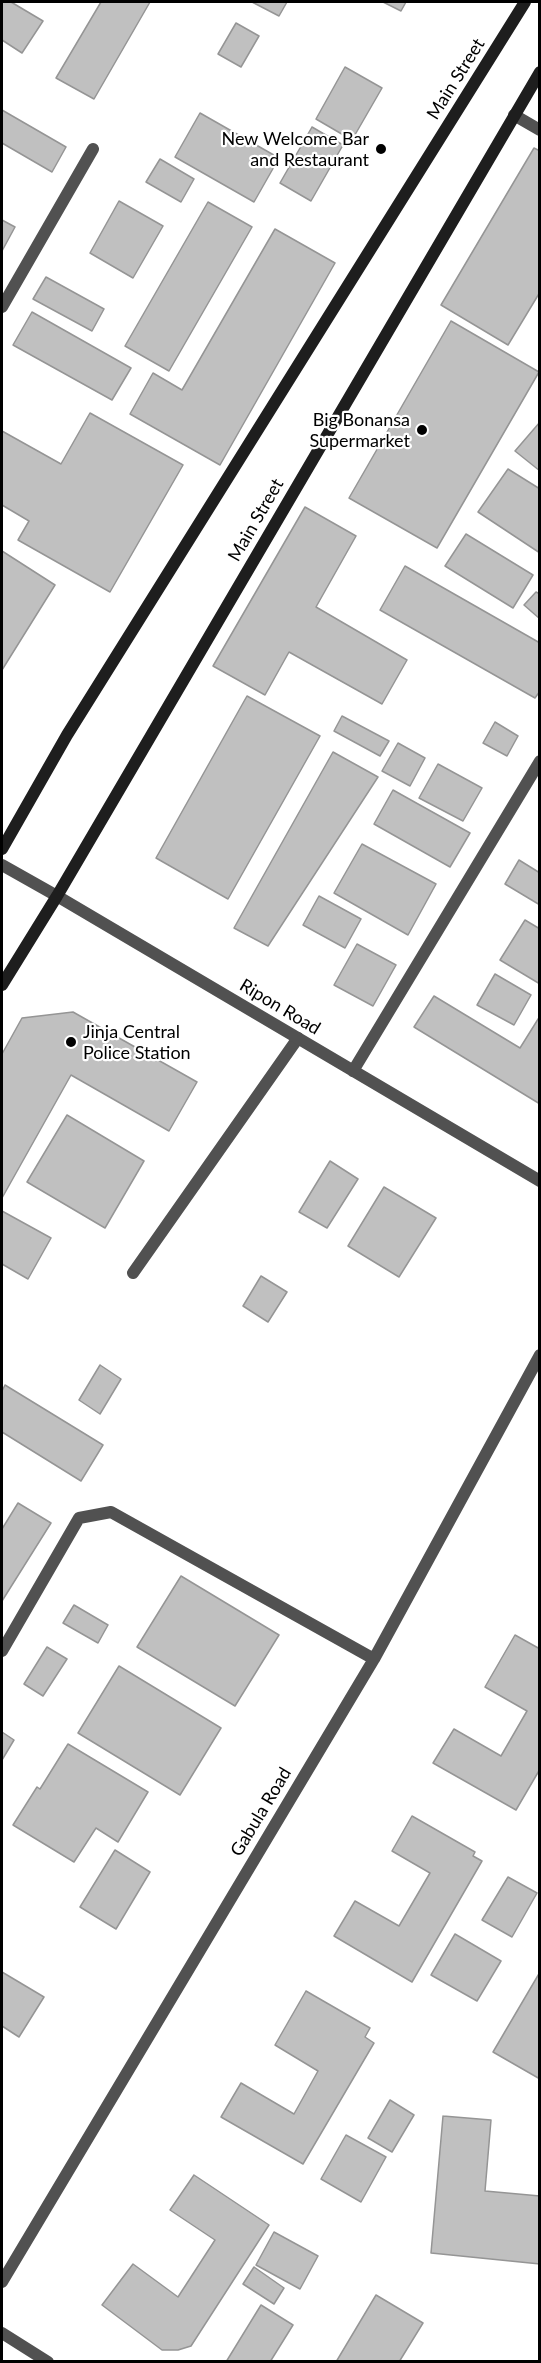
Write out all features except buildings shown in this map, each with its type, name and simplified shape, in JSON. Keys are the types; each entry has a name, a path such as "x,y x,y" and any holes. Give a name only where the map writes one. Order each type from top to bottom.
{"street":[{"name":"Main Street","path":"2,849 74,725 525,2"},
{"name":"Main Street","path":"2,985 57,896 540,72"},
{"path":"514,115 540,130"},
{"path":"2,307 93,149"},
{"path":"353,1071 540,761"},
{"name":"Ripon Road","path":"2,865 540,1181"},
{"path":"133,1273 298,1038"},
{"name":"Gabula Road","path":"2,2282 374,1659 540,1354"},
{"path":"2,1651 80,1518 111,1512 374,1659"},
{"path":"2,2333 48,2361"}],"place":[{"name":"New Welcome Bar and Restaurant","path":"381,149"},
{"name":"Big Bonansa Supermarket","path":"422,430"},
{"name":"Jinja Central Police Station","path":"71,1042"}]}
